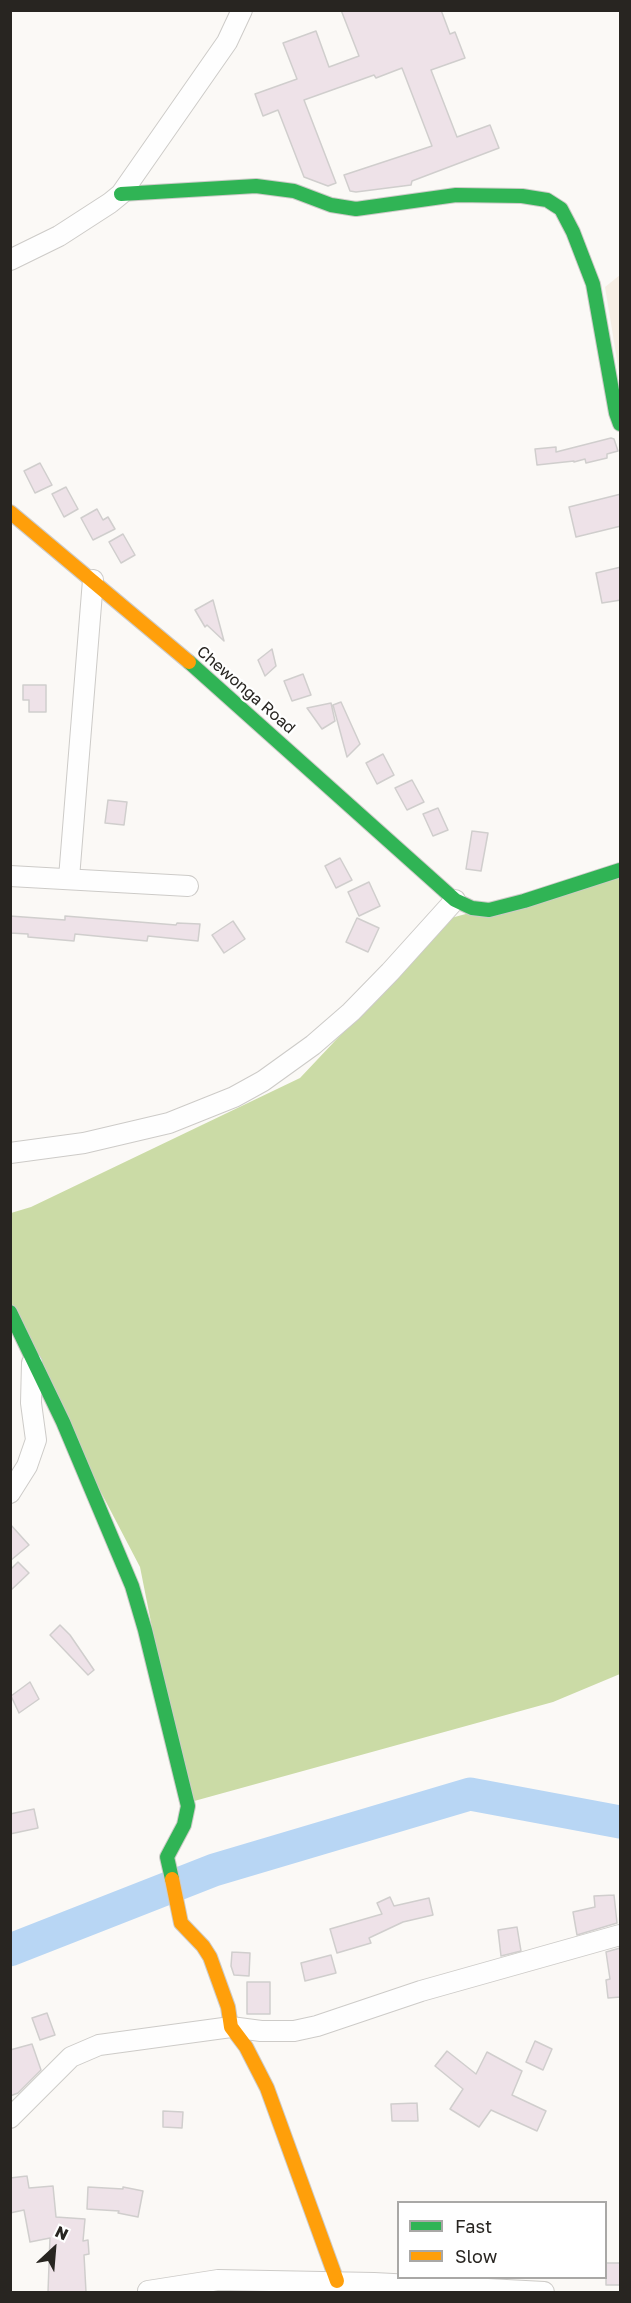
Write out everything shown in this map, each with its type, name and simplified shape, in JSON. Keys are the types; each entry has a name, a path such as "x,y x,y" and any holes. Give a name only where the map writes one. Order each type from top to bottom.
{"street":[{"path":"10,260 59,236 121,194 227,42 242,10"},
{"path":"121,194 256,186 294,190 331,205 356,209 456,195 522,196 555,204 561,209 573,232 593,284 616,413 621,424"},
{"name":"Chewonga Road","path":"10,512 228,695 455,900"},
{"path":"69,878 93,580"},
{"path":"10,1153 84,1143 169,1123 234,1097 263,1081 314,1046 390,972 455,900 472,908 489,910 621,870"},
{"path":"10,876 188,886"},
{"path":"10,1312 63,1422 132,1586 145,1629 188,1806 184,1825 167,1857 181,1923 203,1946 210,1957 228,2007 231,2027 252,2057 267,2088 337,2281"},
{"path":"10,1492 27,1466 36,1440 31,1403 33,1358"},
{"path":"10,2118 56,2070 80,2052 99,2045 231,2027 261,2031 294,2031 317,2026 421,1991 621,1935"},
{"path":"148,2291 218,2280 337,2281 544,2292"}],"shaded area":[{"path":"620,275 620,378 605,287"}],"green space":[{"path":"620,872 620,1674 553,1702 187,1803 140,1567 11,1320 11,1213 31,1207 300,1078 451,918"}],"building":[{"path":"341,10 441,10 450,34 455,32 465,58 431,70 457,137 490,125 499,148 412,181 411,185 350,191 344,175 432,146 402,68 376,78 374,75 304,100 336,183 328,186 304,177 278,110 263,116 255,94 297,79 283,43 316,31 329,67 359,56"},
{"path":"614,439 618,451 607,454 607,458 586,463 585,459 537,465 535,449 556,447 556,452"},
{"path":"40,463 52,485 35,493 24,471"},
{"path":"66,487 78,509 64,517 52,494"},
{"path":"621,494 621,526 576,537 569,507"},
{"path":"97,509 103,520 108,517 115,529 93,540 81,518"},
{"path":"123,534 135,555 121,563 109,542"},
{"path":"621,567 621,600 602,603 596,573"},
{"path":"213,600 224,641 207,625 205,627 195,610"},
{"path":"272,649 276,666 265,676 258,660"},
{"path":"303,674 311,695 292,701 284,681"},
{"path":"23,685 46,685 46,712 29,712 29,700 23,700"},
{"path":"341,702 360,744 347,757 333,705"},
{"path":"331,703 335,721 322,729 307,708"},
{"path":"383,754 394,775 377,784 366,763"},
{"path":"412,780 424,802 407,810 395,788"},
{"path":"108,800 127,802 124,825 105,823"},
{"path":"438,808 448,830 433,836 423,814"},
{"path":"472,831 488,833 481,871 466,869"},
{"path":"340,858 352,880 336,888 325,866"},
{"path":"369,882 380,906 359,916 348,892"},
{"path":"10,916 65,920 65,916 176,925 177,923 200,924 198,941 148,936 147,941 75,934 74,941 10,933"},
{"path":"357,918 379,928 368,952 346,942"},
{"path":"233,921 245,939 224,953 212,935"},
{"path":"10,1524 29,1545 10,1561"},
{"path":"18,1562 29,1573 10,1591 10,1570"},
{"path":"60,1625 70,1635 94,1670 88,1675 50,1635"},
{"path":"30,1682 39,1699 19,1713 11,1696"},
{"path":"34,1809 38,1828 10,1834 10,1814"},
{"path":"614,1895 617,1923 577,1935 573,1912 595,1907 594,1896"},
{"path":"390,1897 394,1906 429,1898 433,1915 403,1922 369,1938 371,1943 337,1953 330,1929 382,1914 377,1903"},
{"path":"517,1927 521,1951 501,1956 498,1930"},
{"path":"620,1948 621,1997 608,1998 606,1980 610,1979 606,1952"},
{"path":"232,1952 250,1953 249,1976 234,1975 231,1966"},
{"path":"331,1955 336,1973 305,1981 301,1963"},
{"path":"247,1982 270,1982 270,2014 247,2014"},
{"path":"47,2013 55,2035 40,2040 32,2018"},
{"path":"535,2041 552,2049 543,2070 526,2062"},
{"path":"32,2044 41,2070 18,2093 10,2096 10,2050"},
{"path":"447,2051 476,2074 487,2052 522,2071 512,2095 546,2111 537,2131 491,2110 479,2127 450,2109 463,2089 435,2066"},
{"path":"417,2103 418,2121 392,2121 391,2104"},
{"path":"163,2111 183,2112 182,2128 163,2127"},
{"path":"27,2176 29,2188 53,2186 56,2217 85,2219 83,2241 88,2240 89,2254 84,2255 86,2292 48,2292 50,2238 30,2242 24,2210 10,2213 10,2178"},
{"path":"88,2187 123,2189 123,2187 143,2191 138,2217 118,2213 119,2211 87,2209"},
{"path":"607,2263 621,2263 621,2285 606,2285"}],"waterway":[{"path":"10,1950 214,1870 470,1794 620,1822"}],"traffic: fast":[{"path":"121,194 256,186 294,191 331,205 356,209 456,195 522,196 547,200 561,209 573,232 593,284 616,413 620,424"},
{"path":"189,662 455,900 472,908 489,910 620,870"},
{"path":"10,1312 63,1422 132,1586 145,1630 188,1806 184,1825 167,1857 172,1879"}],"traffic: slow":[{"path":"10,512 189,662"},
{"path":"172,1879 181,1923 203,1946 210,1957 228,2007 231,2027 246,2047 267,2088 337,2281"}]}
